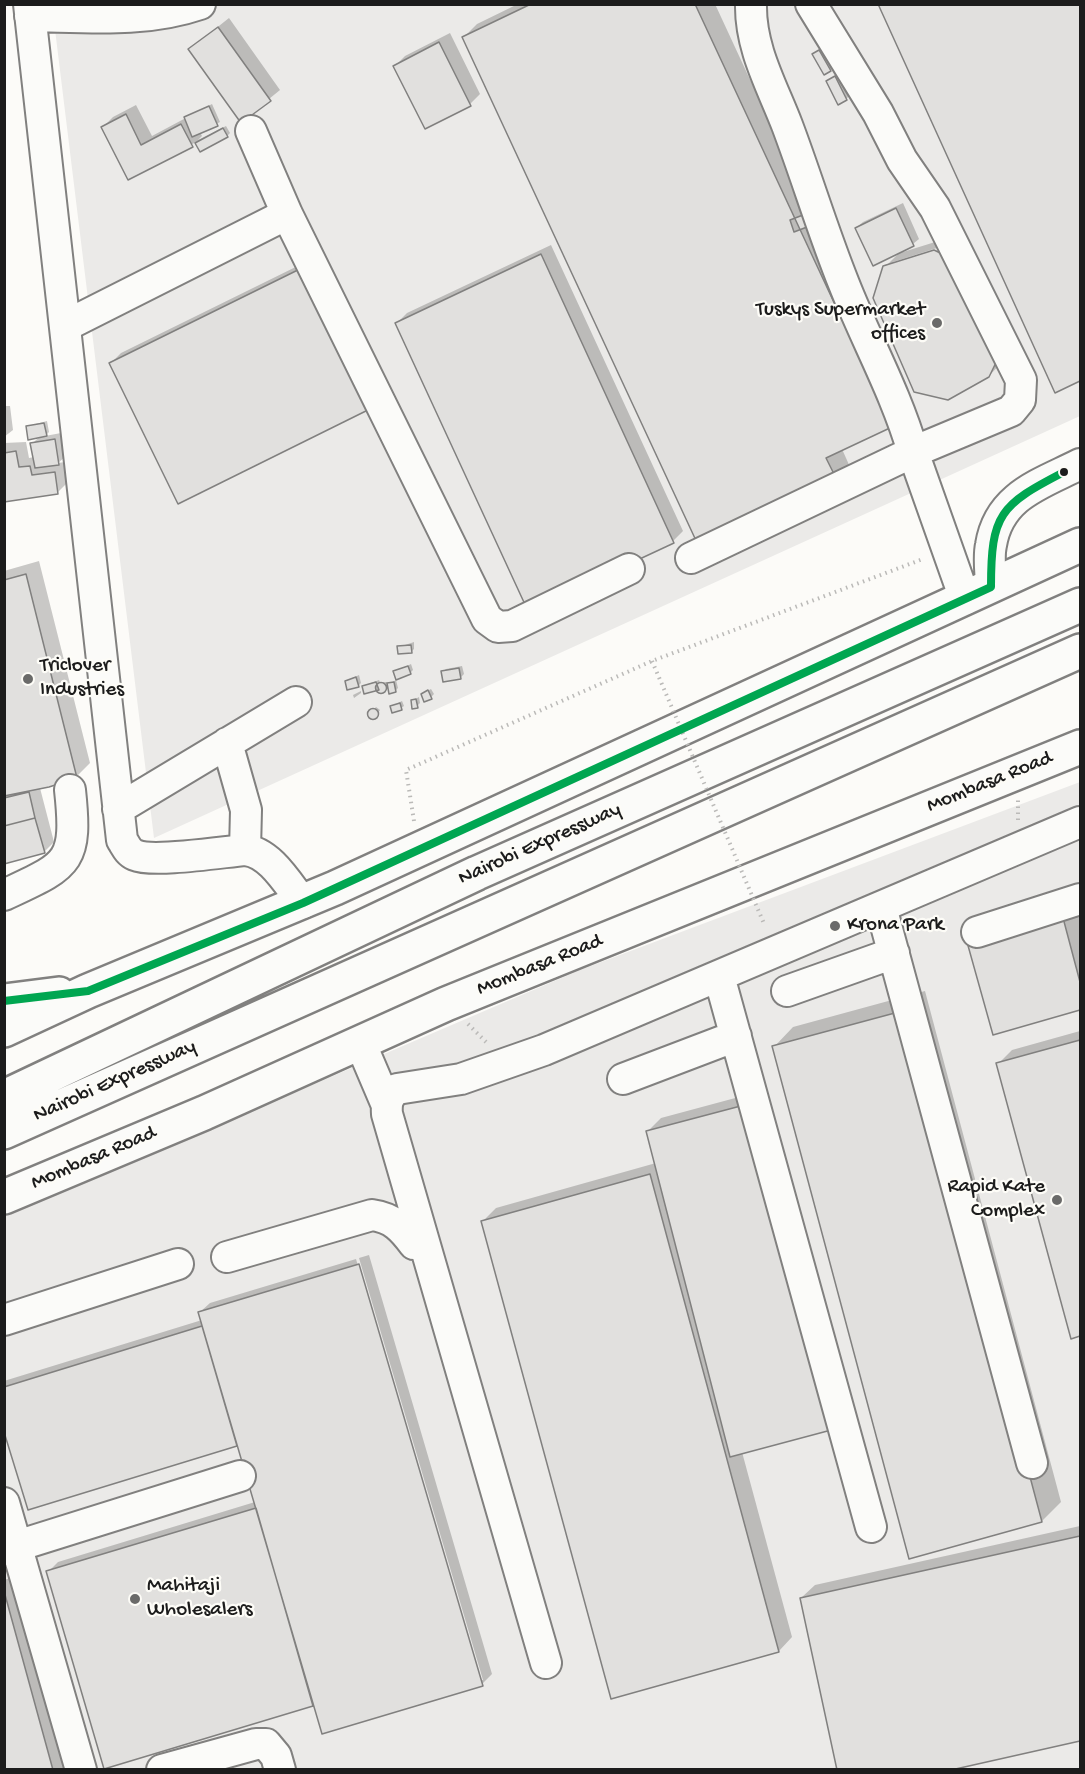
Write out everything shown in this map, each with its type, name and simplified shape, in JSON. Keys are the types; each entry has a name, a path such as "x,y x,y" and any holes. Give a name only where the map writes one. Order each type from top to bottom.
{"highway":[{"path":"4,1030 88,991 303,903 1080,545"},
{"name":"Nairobi Expressway","path":"4,1097 477,873 1080,605"},
{"name":"Nairobi Expressway","path":"4,1132 1080,651"},
{"name":"Mombasa Road","path":"4,1197 446,1004 1080,745"},
{"path":"4,1001 88,991"}],"lane":[{"path":"200,4 182,10 135,17 30,10 118,809 122,840 128,850 137,856 153,857 245,850 257,853 267,860 303,903"},
{"path":"751,4 751,27 764,68 844,284 896,400 946,550 978,593"},
{"path":"690,558 913,452 1011,411 1020,400 1021,380 935,208 902,160 872,103 811,4"},
{"path":"251,131 287,214 487,619 498,627 512,627 629,569"},
{"path":"65,326 287,214"},
{"path":"978,593 1004,508 1016,497 1080,464"},
{"path":"118,809 296,702"},
{"path":"227,743 246,810 245,850"},
{"path":"4,895 46,875 67,855 75,830 70,790"},
{"path":"386,1103 397,1089 461,1079 544,1050 1080,822"},
{"path":"976,932 1080,899"},
{"path":"881,908 1032,1463"},
{"path":"787,991 894,954"},
{"path":"719,976 872,1527"},
{"path":"623,1079 736,1036"},
{"path":"360,1042 386,1103 387,1114 546,1663"},
{"path":"227,1257 372,1215 393,1221 414,1244 424,1243"},
{"path":"4,1320 178,1264"},
{"path":"11,1547 240,1476"},
{"path":"4,1503 11,1547 81,1770"},
{"path":"162,1770 256,1744 266,1744 272,1750 279,1770"}],"path":[{"path":"418,850 406,770 652,661 946,550"},
{"path":"652,661 765,926 754,930"},
{"path":"446,1004 487,1043 498,1038"}],"shaded area":[{"path":"52,5 1080,5 1080,416 154,838"},
{"path":"1080,782 1080,1769 5,1769 4,1217 580,970"}],"building":[{"path":"531,4 695,4 892,427 826,458 838,482 699,547 462,37"},
{"path":"878,4 1080,4 1080,381 1055,393"},
{"path":"218,27 271,101 241,123 188,49"},
{"path":"439,42 471,106 425,129 393,66"},
{"path":"819,50 831,71 824,75 812,54"},
{"path":"835,76 847,100 838,105 826,81"},
{"path":"209,106 218,126 192,137 184,117"},
{"path":"126,114 141,145 181,124 193,147 128,180 101,127"},
{"path":"223,128 228,137 200,152 195,143"},
{"path":"896,208 914,246 873,266 855,228"},
{"path":"816,210 820,222 794,232 790,220"},
{"name":"Tuskys Supermarket offices","path":"934,250 959,262 1003,348 989,377 948,400 914,392 873,298 883,266"},
{"path":"541,254 674,543 528,611 395,323"},
{"path":"308,265 376,406 178,504 109,363"},
{"path":"44,423 47,436 28,440 26,426"},
{"path":"55,439 59,465 35,468 30,443"},
{"path":"16,451 19,467 30,466 32,475 55,472 58,494 4,502 4,453"},
{"name":"Triclover Industries","path":"26,574 77,778 49,787 4,796 4,580"},
{"path":"411,645 412,653 398,654 397,646"},
{"path":"408,666 411,674 396,680 393,671"},
{"path":"459,668 461,679 443,682 441,671"},
{"path":"356,677 359,687 347,690 345,681"},
{"path":"376,682 379,690 364,694 362,686"},
{"path":"394,682 396,692 389,694 387,683"},
{"path":"381,683 385,684 385,692 381,693 377,692 376,688 377,684"},
{"path":"428,690 432,699 424,702 421,694"},
{"path":"416,699 418,708 412,709 411,700"},
{"path":"400,703 402,710 392,713 390,706"},
{"path":"373,709 377,710 377,718 373,719 369,718 368,714 369,710"},
{"path":"29,792 35,818 4,826 4,798"},
{"path":"35,818 45,853 4,864 4,826"},
{"path":"1062,914 1080,982 1080,1010 993,1035 967,942"},
{"path":"906,1010 1042,1522 909,1559 772,1046"},
{"name":"Rapid Kate Complex","path":"1080,1040 1080,1336 1071,1339 996,1063"},
{"path":"752,1103 835,1429 730,1457 646,1131"},
{"path":"650,1174 779,1652 611,1699 481,1221"},
{"path":"359,1264 483,1686 322,1734 198,1312"},
{"path":"202,1326 237,1446 28,1510 4,1432 4,1387"},
{"path":"256,1508 313,1706 104,1769 46,1571"},
{"path":"1080,1536 1080,1741 951,1770 837,1770 800,1598"},
{"path":"4,1591 53,1770 4,1770"}],"transit line":[{"path":"4,1001 88,991 303,903 991,587 993,543 1003,514 1026,494 1064,472"}],"place":[{"name":"Tuskys Supermarket offices","path":"937,323"},
{"name":"Triclover Industries","path":"28,679"},
{"name":"Krona Park","path":"835,926"},
{"name":"Rapid Kate Complex","path":"1057,1200"},
{"name":"Mahitaji Wholesalers","path":"135,1599"}]}
